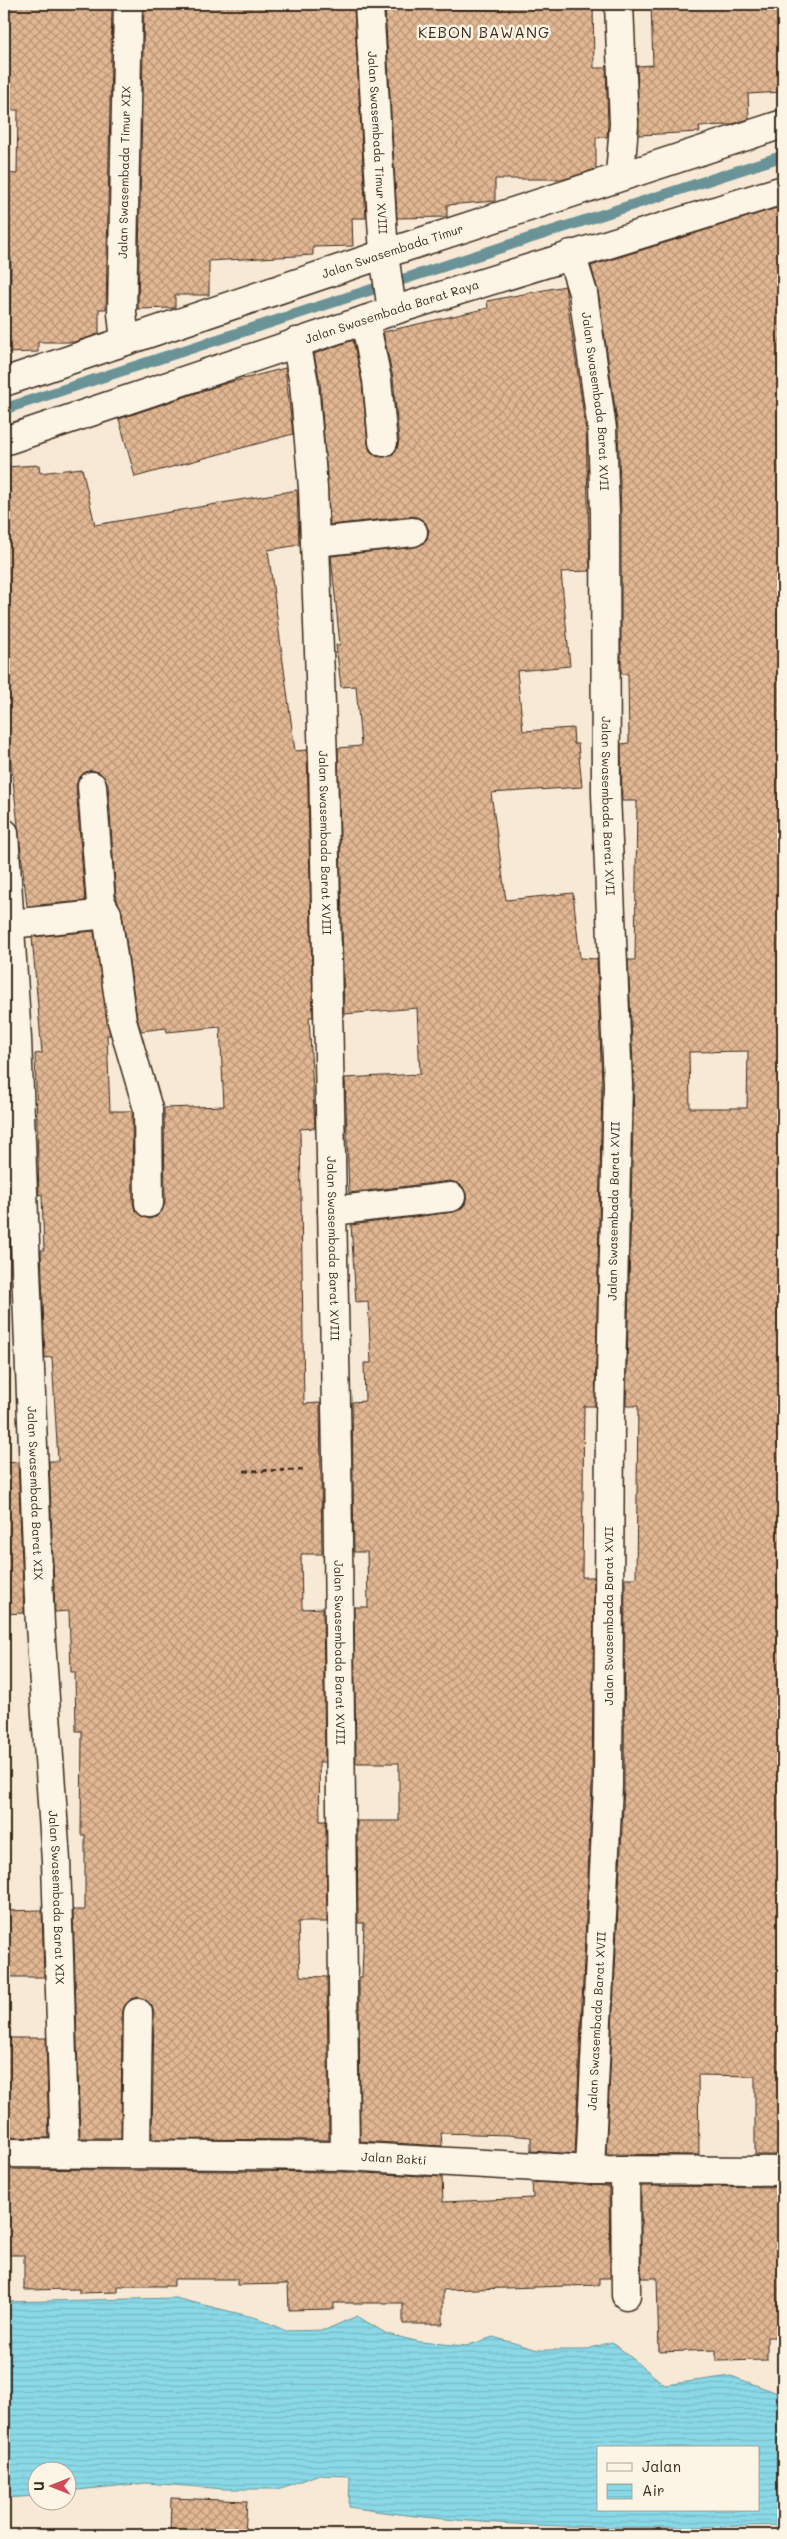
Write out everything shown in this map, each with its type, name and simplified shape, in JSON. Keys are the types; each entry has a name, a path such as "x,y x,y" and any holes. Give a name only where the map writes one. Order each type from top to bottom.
{"street":[{"name":"Jalan Swasembada Timur XIX","path":"125,341 122,313 128,4"},
{"name":"Jalan Swasembada Timur XVIII","path":"369,4 385,263 392,308"},
{"path":"619,4 624,124 620,176"},
{"name":"Jalan Swasembada Timur","path":"4,382 125,341 385,263 620,176 783,124"},
{"name":"Jalan Swasembada Barat Raya","path":"4,442 365,320 392,308 783,190"},
{"name":"Jalan Swasembada Barat XVII","path":"570,254 582,293 602,429 605,513 606,794 618,1084 610,1408 608,1786 590,2170"},
{"path":"365,320 377,380 383,442"},
{"name":"Jalan Swasembada Barat XVIII","path":"296,342 304,383 315,542 323,759 337,1469 345,2156"},
{"path":"315,542 413,532"},
{"path":"92,786 101,903 107,914 122,1021 148,1110 149,1203"},
{"name":"Jalan Swasembada Barat XIX","path":"4,833 17,1039 40,1625 56,1861 65,2153"},
{"path":"10,924 107,914"},
{"path":"332,1211 451,1196"},
{"path":"136,2153 138,2013"},
{"name":"Jalan Bakti","path":"4,2153 345,2156 590,2170 783,2171"},
{"path":"625,2171 626,2295"}],"path":[{"path":"244,1471 337,1469"}],"water":[{"path":"175,2298 257,2318 286,2331 325,2330 357,2316 387,2334 420,2342 466,2346 493,2337 538,2350 584,2350 612,2342 665,2385 731,2376 783,2395 783,2525 565,2526 511,2524 403,2515 349,2507 350,2476 317,2475 278,2489 226,2489 146,2483 78,2490 78,2462 28,2462 28,2497 4,2498 4,2302"}],"building":[{"path":"4,4 112,4 106,309 99,309 99,334 74,342 38,342 38,352 4,353 4,313 10,313 11,258 4,257 4,173 17,174 18,110 4,110"},
{"path":"144,4 343,4 343,8 354,8 366,218 352,218 353,246 313,247 313,255 209,261 209,295 175,295 175,308 138,309"},
{"path":"503,4 593,4 594,68 606,68 608,124 607,137 596,138 596,169 565,179 495,179 495,201 447,205 447,217 397,218 385,8 503,10"},
{"path":"651,4 783,4 783,92 748,94 749,119 729,125 699,126 700,132 639,135 637,66 653,65"},
{"path":"783,206 783,2155 755,2155 755,2076 698,2075 699,2155 606,2154 624,1787 625,1578 636,1578 638,1406 626,1406 634,1084 628,960 635,960 637,801 622,801 621,744 629,743 628,674 621,674 621,513 618,428 598,291 591,266","holes":["748,1051 747,1108 690,1108 689,1052"]},
{"path":"565,286 586,430 590,571 561,572 570,666 517,671 523,731 573,728 574,744 578,744 582,787 491,793 506,900 573,893 580,958 597,959 602,1084 595,1406 584,1406 582,1577 594,1577 592,1786 575,2154 531,2151 531,2137 508,2135 441,2133 442,2146 360,2141 359,1977 362,1977 364,1923 358,1923 357,1821 399,1821 399,1763 356,1763 354,1607 368,1607 367,1552 354,1552 352,1402 365,1401 364,1363 371,1363 368,1301 356,1302 351,1225 453,1212 461,1209 465,1204 467,1196 463,1187 450,1181 349,1193 345,1078 420,1074 417,1008 344,1014 338,748 361,746 356,686 341,687 336,645 340,645 331,556 415,547 427,539 429,531 425,522 412,516 330,525 320,382 314,354 353,340 362,382 368,444 370,451 376,456 385,457 392,455 397,449 399,440 393,378 383,332 488,308 487,301"},
{"path":"285,368 293,434 135,477 119,419 220,385"},
{"path":"39,465 40,473 82,468 95,525 297,490 299,545 268,550 295,751 307,750 313,1017 309,1017 315,1128 300,1129 304,1404 320,1403 322,1554 301,1554 302,1609 323,1608 325,1762 319,1762 320,1821 326,1821 327,1922 298,1922 300,1976 327,1977 329,2140 152,2139 154,2013 152,2006 146,2000 138,1997 131,1999 125,2005 122,2013 121,2138 80,2138 73,1910 85,1910 85,1835 81,1835 82,1731 76,1731 75,1672 71,1672 69,1611 55,1612 49,1461 58,1461 52,1357 45,1358 41,1250 44,1250 42,1194 39,1195 35,1054 42,1053 32,937 94,931 110,1035 107,1035 110,1111 132,1111 133,1203 135,1210 141,1216 149,1219 156,1217 162,1211 165,1203 164,1108 224,1106 220,1027 167,1032 166,1028 141,1031 137,1018 122,912 116,898 108,785 105,778 99,772 91,770 84,773 78,779 76,787 85,901 27,906 4,700 4,467"},
{"path":"18,1462 24,1613 4,1614 4,1463"},
{"path":"42,1910 44,1977 4,1977 4,1911"},
{"path":"4,2038 46,2038 49,2138 4,2137"},
{"path":"4,2169 344,2172 442,2177 443,2202 533,2198 532,2182 609,2186 610,2278 599,2278 599,2285 443,2290 443,2324 403,2324 403,2303 334,2303 334,2309 289,2310 288,2284 237,2285 237,2279 174,2279 174,2286 118,2286 118,2292 79,2293 79,2289 24,2290 24,2255 4,2255"},
{"path":"641,2186 783,2187 783,2337 767,2337 767,2360 716,2361 716,2350 659,2352 657,2278 641,2278"},
{"path":"171,2498 247,2501 245,2535 170,2535"}],"waterway":[{"path":"4,409 783,156"}],"district":[{"name":"KEBON BAWANG","path":"484,33"}]}
